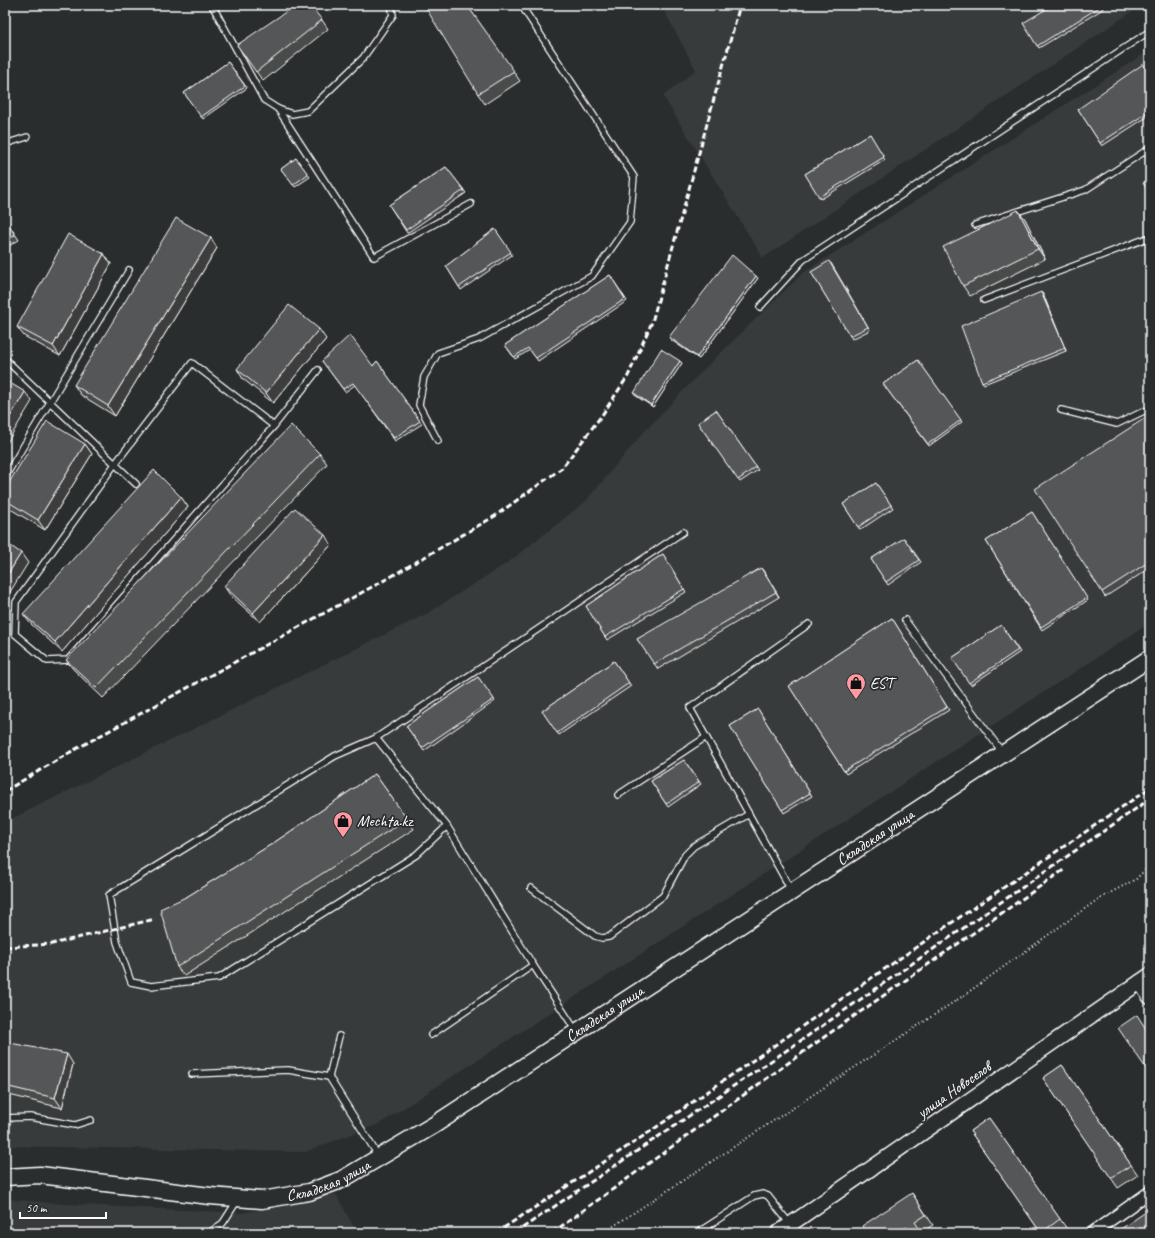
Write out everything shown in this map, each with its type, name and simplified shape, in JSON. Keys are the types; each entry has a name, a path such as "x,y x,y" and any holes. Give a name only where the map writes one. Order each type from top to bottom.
{"main road":[{"name":"Складская улица","path":"5,1177 40,1175 262,1200 309,1192 341,1180 434,1125 1150,658"}],"street":[{"path":"1145,978 1150,997"},
{"name":"улица Новоселов","path":"778,1233 1145,978"},
{"path":"1098,1231 1150,1192"}],"lane":[{"path":"212,5 264,100 278,109 292,114 308,111 362,58 394,15 392,5"},
{"path":"438,441 419,405 424,377 438,353 479,339 592,276 630,222 634,177 521,5"},
{"path":"760,307 803,260 1150,31"},
{"path":"278,109 374,257 471,204"},
{"path":"5,144 28,137"},
{"path":"975,224 1085,190 1150,148"},
{"path":"984,300 1150,237"},
{"path":"5,477 49,401 129,270"},
{"path":"5,359 136,484"},
{"path":"274,426 192,363 115,464 16,602 15,634 46,661 68,660 274,426 318,370"},
{"path":"1061,410 1117,424 1144,411 1150,411"},
{"path":"447,826 416,855 220,978 151,986 131,982 117,942 109,894 335,756 376,738 683,532"},
{"path":"905,620 1003,754"},
{"path":"793,892 690,708 809,624"},
{"path":"618,795 706,737"},
{"path":"376,738 447,826 533,965 576,1031"},
{"path":"531,888 595,936 602,938 609,937 664,896 685,856 694,846 749,814"},
{"path":"431,1035 533,965"},
{"path":"338,1036 329,1077 379,1157"},
{"path":"192,1074 288,1070 329,1077"},
{"path":"5,1118 30,1117 75,1125 91,1120"},
{"path":"697,1233 754,1196 763,1194 768,1196 790,1224"},
{"path":"209,1233 223,1223 238,1198"}],"path":[{"path":"603,1233 963,996 1097,900 1136,879 1150,865"}],"shaded area":[{"path":"661,5 1142,5 763,258 663,96 696,70"},
{"path":"1150,50 1150,623 381,1123 305,1152 5,1146 5,822 428,613 510,561 585,502 642,434 705,368 803,273"},
{"path":"336,1194 357,1233 5,1233 5,1199 64,1204 242,1213"}],"building":[{"path":"296,5 310,5 322,20 256,72 237,45"},
{"path":"424,5 467,5 514,71 478,94"},
{"path":"1053,5 1101,6 1037,46 1023,23"},
{"path":"228,62 245,86 201,117 184,93"},
{"path":"1143,64 1150,75 1150,111 1100,143 1078,109"},
{"path":"870,134 884,157 819,197 805,174"},
{"path":"296,158 308,174 293,185 281,169"},
{"path":"446,167 464,190 406,230 389,205"},
{"path":"1150,178 1150,195 1143,183"},
{"path":"1018,210 1038,249 963,286 943,247"},
{"path":"176,218 211,238 108,406 74,385"},
{"path":"7,222 15,235 5,241 5,224"},
{"path":"495,229 511,252 459,287 446,266"},
{"path":"68,234 104,254 53,346 17,327"},
{"path":"732,255 756,276 697,357 669,337"},
{"path":"829,261 868,327 850,336 811,272"},
{"path":"610,275 625,299 536,358 528,348 514,357 505,345"},
{"path":"1041,292 1065,348 982,382 961,326"},
{"path":"289,305 319,329 266,393 237,369"},
{"path":"350,335 373,366 377,361 420,421 394,438 353,383 343,389 322,361"},
{"path":"661,349 680,361 651,405 634,393"},
{"path":"918,360 961,420 928,444 883,384"},
{"path":"5,380 25,392 5,425"},
{"path":"716,410 756,467 738,480 698,423"},
{"path":"1150,415 1150,561 1102,592 1035,489"},
{"path":"47,421 85,444 38,520 5,500 5,489"},
{"path":"291,425 320,454 96,688 66,660"},
{"path":"154,470 181,497 55,642 23,614"},
{"path":"876,483 891,505 858,527 843,504"},
{"path":"295,508 325,535 253,613 224,586"},
{"path":"1032,512 1087,598 1041,627 986,541"},
{"path":"904,538 919,560 886,582 871,559"},
{"path":"5,542 21,553 5,579"},
{"path":"663,554 684,589 605,637 586,606"},
{"path":"761,568 776,592 654,664 637,639"},
{"path":"892,618 947,707 844,771 789,686"},
{"path":"1001,625 1018,650 969,683 952,658"},
{"path":"614,661 629,683 557,733 542,711"},
{"path":"478,677 494,699 422,748 406,726"},
{"path":"758,709 810,793 782,810 730,726"},
{"path":"684,760 699,782 666,804 651,781"},
{"path":"375,774 407,819 177,967 160,909 188,896 272,844"},
{"path":"1137,1015 1150,1035 1150,1074 1118,1028"},
{"path":"5,1042 67,1054 55,1098 5,1086"},
{"path":"1062,1065 1131,1165 1111,1178 1043,1078"},
{"path":"989,1118 1060,1219 1041,1233 970,1131"},
{"path":"912,1193 926,1215 915,1222 922,1233 910,1233 906,1227 898,1233 867,1233 862,1226"},
{"path":"1150,1209 1150,1233 1115,1233"},
{"path":"930,1229 933,1233 924,1233"}],"railway":[{"path":"5,791 74,750 392,576 495,516 562,468 602,415 628,376 652,322 740,5"},
{"path":"496,1233 648,1133 938,932 1150,788"},
{"path":"515,1233 796,1044 1150,799"},
{"path":"552,1233 827,1035 1065,869"},
{"path":"5,947 52,944 155,919"}],"place":[{"name":"EST","path":"856,700"},
{"name":"Mechta.kz","path":"343,838"}]}
